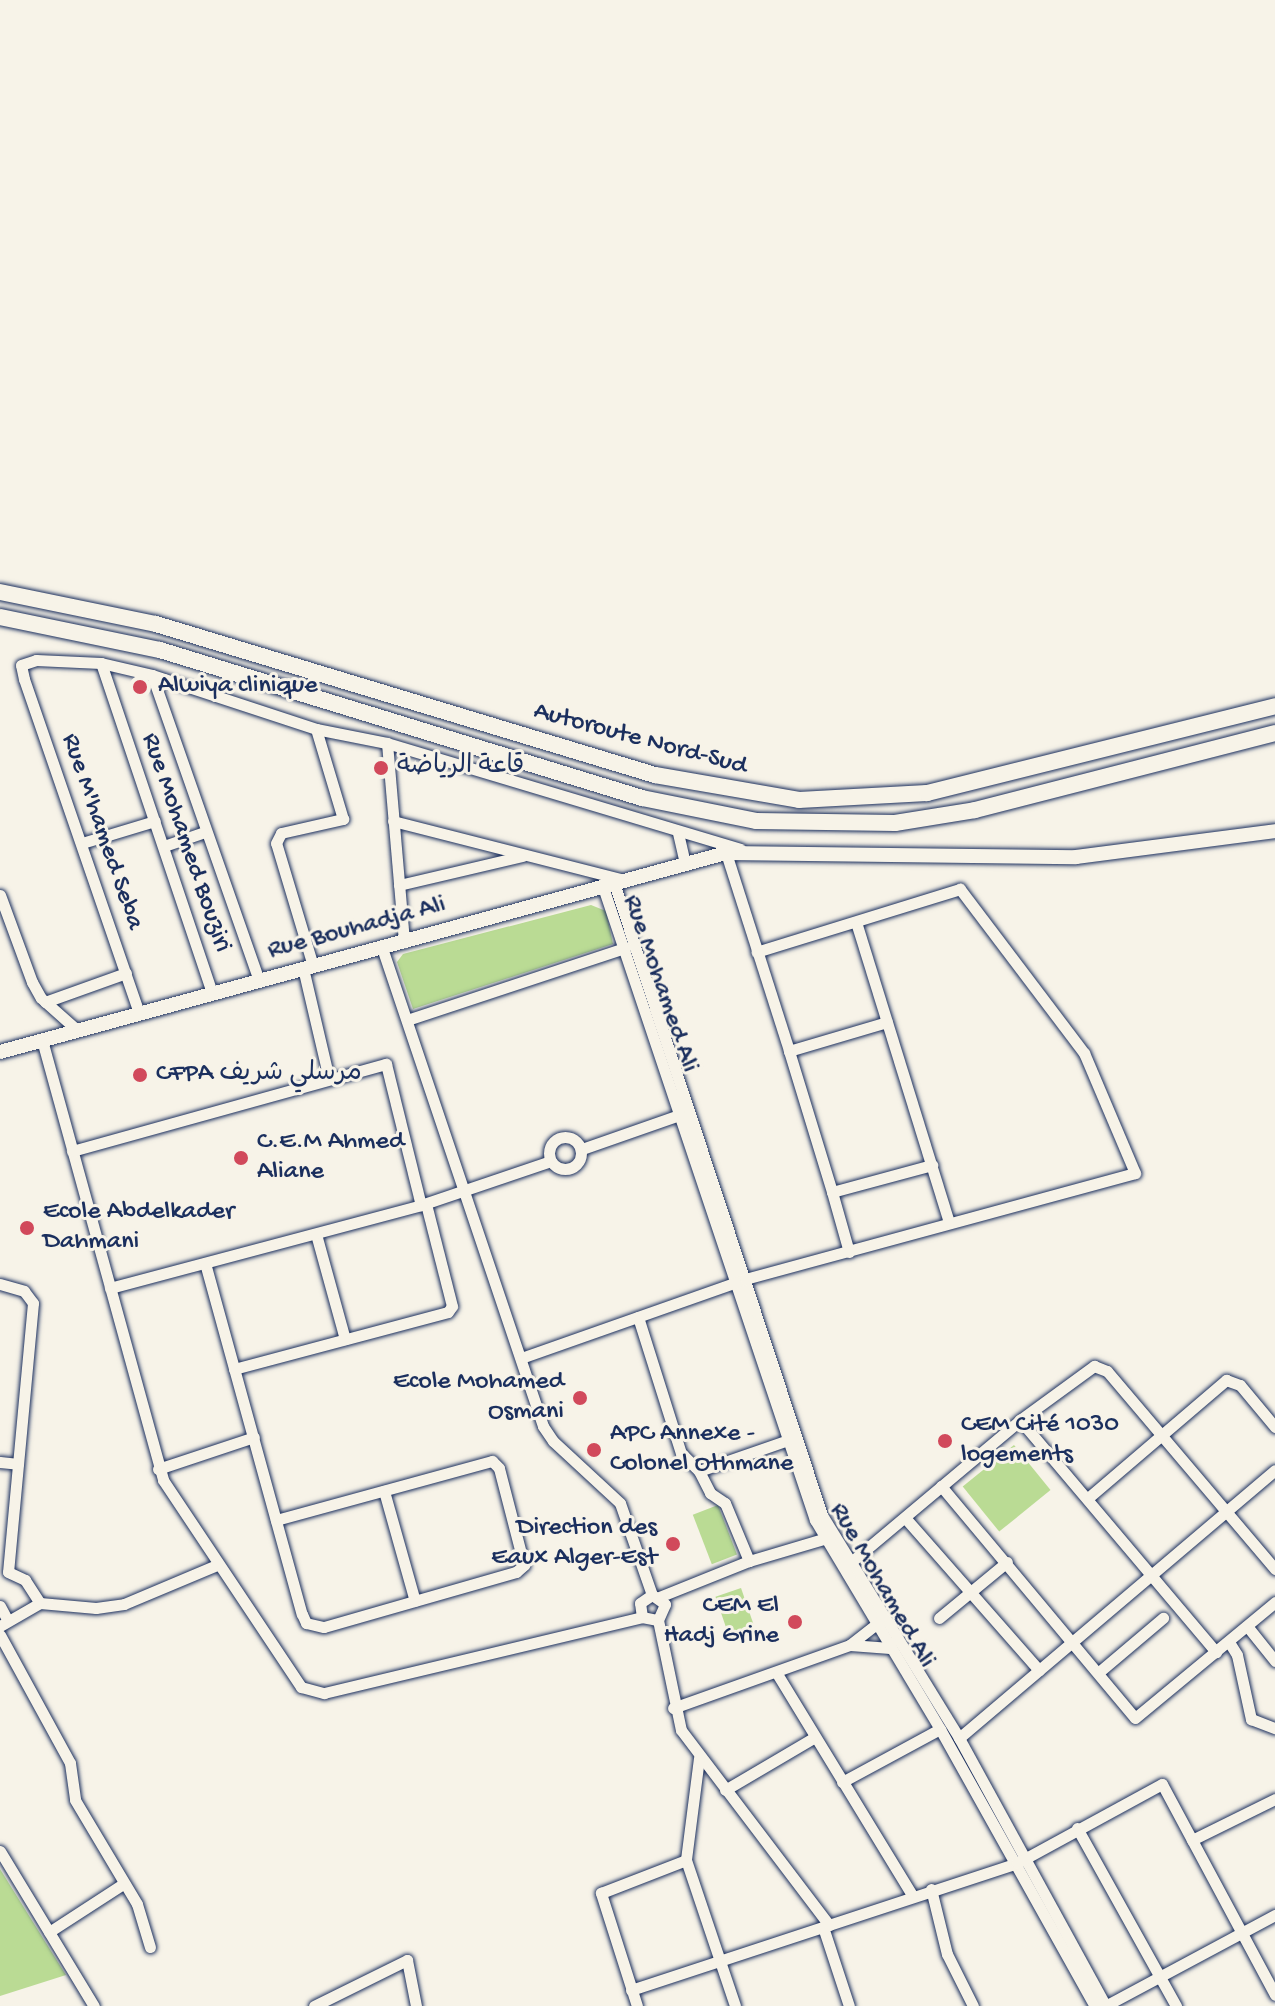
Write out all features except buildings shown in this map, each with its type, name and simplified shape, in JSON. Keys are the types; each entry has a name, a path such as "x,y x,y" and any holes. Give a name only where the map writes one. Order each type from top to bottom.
{"highway":[{"name":"Autoroute Nord-Sud","path":"0,592 168,627 655,775 799,800 927,793 1275,706"},
{"name":"Autoroute Nord-Sud","path":"0,619 36,621 160,650 642,798 756,821 861,825 975,810 1275,733"}],"main road":[{"name":"Rue Bouhadja Ali","path":"0,1052 726,853 1076,857 1275,831"}],"street":[{"name":"Rue M'hamed Seba","path":"101,663 57,659 21,665 139,1013"},
{"path":"101,663 152,675 316,729 387,743 678,833 754,853"},
{"name":"Rue Mohamed Bouziri","path":"101,663 212,993"},
{"path":"152,675 259,980"},
{"path":"316,729 343,819 281,833 276,843 308,967 329,1079"},
{"path":"387,743 404,942"},
{"path":"82,843 155,821"},
{"path":"393,821 528,855 614,883 740,1280 829,1537 851,1562 959,1738 1020,1860 1106,2006 1275,1915"},
{"path":"164,846 205,832"},
{"path":"678,833 685,863"},
{"path":"726,853 849,1252"},
{"path":"399,885 528,855"},
{"name":"Rue Mohamed Ali","path":"614,883 625,948 679,1115 740,1280 788,1440 829,1537 874,1622 1020,1860 1095,2006"},
{"path":"521,1358 740,1280 949,1222 989,1217 1135,1173 1084,1053 965,892 954,887 856,922 757,952"},
{"path":"0,895 32,982 45,1002 77,1030"},
{"path":"856,922 949,1222"},
{"path":"382,948 547,1434 620,1503 656,1596 666,1609 658,1620 673,1708 699,1758 826,1926 849,2006"},
{"path":"407,1020 625,948"},
{"path":"45,1002 126,973"},
{"path":"789,1051 887,1022"},
{"path":"42,1040 158,1469 217,1565 309,1692 324,1693 642,1617 658,1620"},
{"path":"72,1151 386,1064 450,1310 234,1369"},
{"path":"582,1149 679,1115"},
{"path":"560,1138 575,1140 582,1149 581,1159 571,1169 560,1169 551,1161 549,1149 560,1138"},
{"path":"110,1288 424,1204 551,1161"},
{"path":"832,1192 932,1165"},
{"path":"316,1234 345,1339"},
{"path":"205,1263 254,1437 276,1520 302,1614 313,1628 522,1570 499,1468 487,1462 276,1520"},
{"path":"0,1284 24,1291 33,1303 18,1464 4,1571 25,1580 40,1603"},
{"path":"638,1317 681,1453 699,1471 710,1493 725,1503 749,1561"},
{"path":"851,1562 907,1520 941,1486 1086,1368 1101,1366 1275,1569"},
{"path":"1088,1498 1230,1380 1275,1427"},
{"path":"1020,1420 1216,1652"},
{"path":"158,1469 254,1437"},
{"path":"699,1471 788,1440"},
{"path":"0,1462 18,1464"},
{"path":"959,1738 1275,1470"},
{"path":"941,1486 1074,1640 1135,1718 1275,1602"},
{"path":"384,1491 415,1601"},
{"path":"907,1520 1039,1670"},
{"path":"642,1617 640,1603 656,1596 749,1561 829,1537"},
{"path":"939,1618 1007,1562"},
{"path":"0,1606 4,1623 40,1603 96,1608 124,1604 217,1565"},
{"path":"1099,1672 1163,1618"},
{"path":"673,1708 850,1645 874,1622 887,1622"},
{"path":"1247,1626 1275,1661"},
{"path":"850,1645 890,1648 894,1633"},
{"path":"0,1635 70,1763 75,1800 137,1904 150,1947"},
{"path":"1229,1642 1237,1655 1251,1719 1275,1728"},
{"path":"776,1672 912,1895"},
{"path":"842,1782 940,1729"},
{"path":"725,1790 815,1737"},
{"path":"699,1758 686,1860 735,2006"},
{"path":"631,1990 1020,1860 1162,1784 1275,1995"},
{"path":"1192,1840 1275,1797"},
{"path":"1077,1828 1143,1955 1161,1976 1176,2006"},
{"path":"0,1851 94,2006"},
{"path":"637,2006 601,1893 686,1860"},
{"path":"49,1932 123,1884"},
{"path":"931,1889 947,1954 973,2006"},
{"path":"314,2006 333,2001 407,1960 416,2006"}],"green space":[{"path":"591,905 606,911 613,944 413,1009 397,962 403,954"},
{"path":"1014,1445 1051,1490 999,1532 963,1487"},
{"path":"718,1505 737,1554 712,1564 693,1515"},
{"path":"741,1588 754,1626 728,1635 715,1597"},
{"path":"0,1869 66,1975 0,1996"}],"place":[{"name":"Alwiya clinique","path":"140,687"},
{"name":"قاعة الرياضة","path":"381,768"},
{"name":"CFPA مرسلي شريف","path":"140,1075"},
{"name":"C.E.M Ahmed Aliane","path":"241,1158"},
{"name":"Ecole Abdelkader Dahmani","path":"27,1228"},
{"name":"Ecole Mohamed Osmani","path":"580,1398"},
{"name":"CEM Cité 1030 logements","path":"945,1441"},
{"name":"APC Annexe - Colonel Othmane","path":"594,1450"},
{"name":"Direction des Eaux Alger-Est","path":"673,1544"},
{"name":"CEM El Hadj Grine","path":"795,1622"}]}
